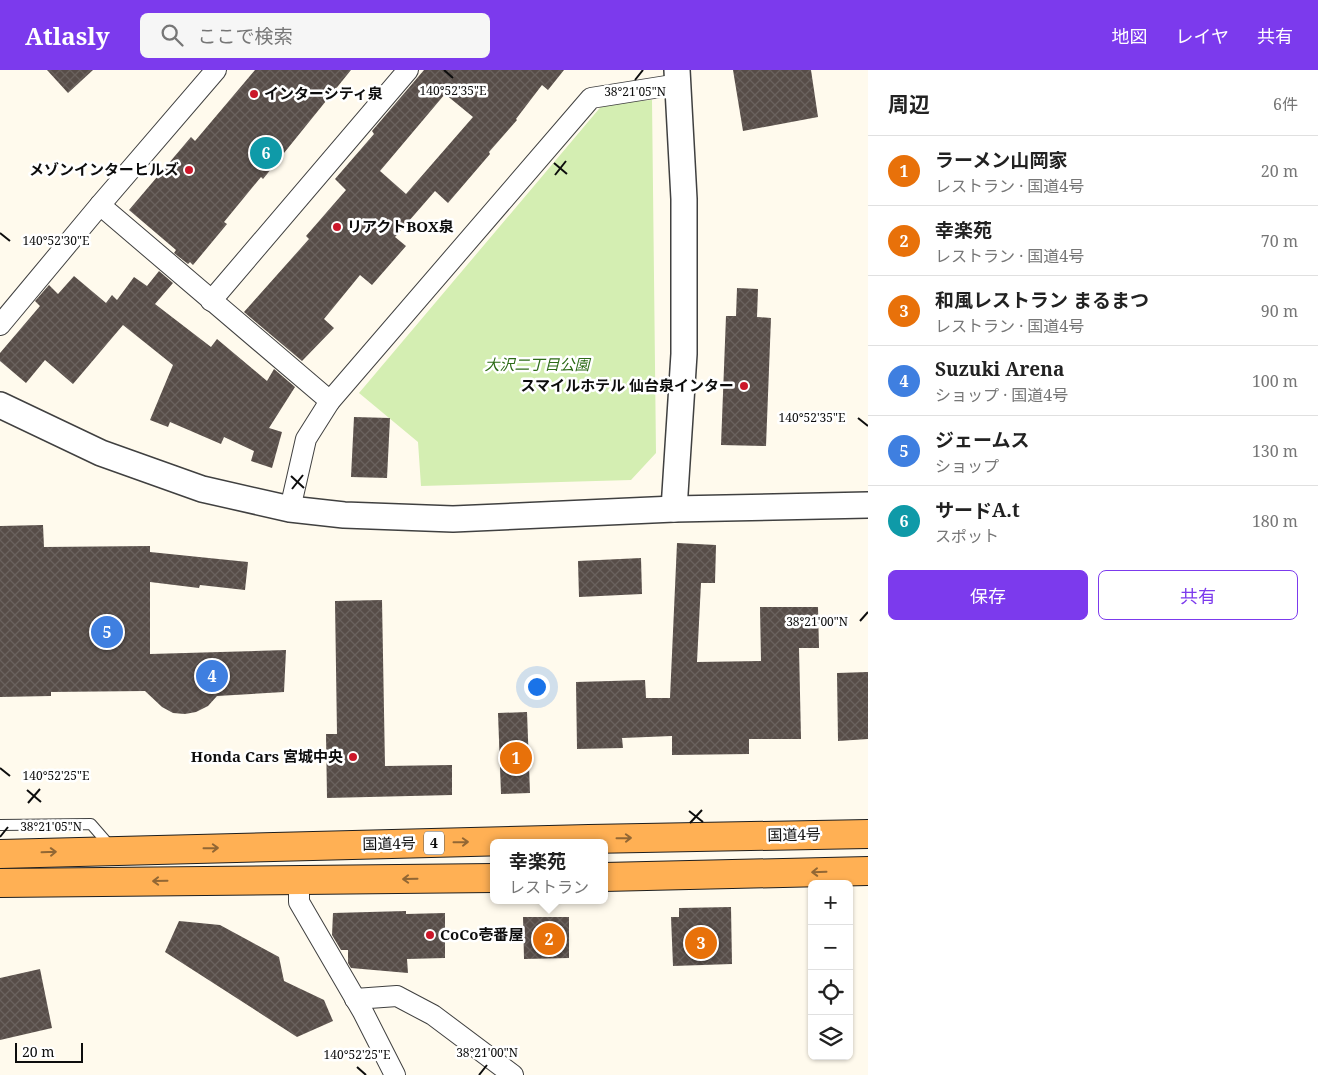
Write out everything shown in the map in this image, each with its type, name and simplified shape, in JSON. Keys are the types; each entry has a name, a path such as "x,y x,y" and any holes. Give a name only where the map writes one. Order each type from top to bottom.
{"highway":[{"name":"国道4号","path":"608,840 868,834"},
{"name":"国道4号","path":"0,854 490,842"},
{"path":"608,877 868,871"},
{"path":"0,883 490,878"}],"street":[{"path":"0,324 216,70"},
{"path":"211,301 408,70"},
{"path":"290,509 306,439 330,402 592,98 678,77 684,199 684,354 674,509"},
{"path":"100,205 330,402"},
{"path":"0,405 101,454 202,489 290,509 344,515 453,519 674,509 868,505"},
{"path":"299,880 299,902 355,999 395,1075"},
{"path":"355,999 396,996 433,1015 513,1075"}],"lane":[{"path":"0,825 91,824 114,850"}],"green space":[{"name":"大沢二丁目公園","path":"652,100 656,453 631,480 421,486 418,442 359,393 604,103"}],"building":[{"path":"47,70 93,70 68,93"},
{"path":"255,70 351,70 263,179 261,177 224,222 227,224 193,265 190,262 188,264 174,253 176,250 129,210 191,137 195,141"},
{"path":"424,70 564,70 548,90 542,85 517,120 489,152 490,154 448,203 435,191 395,237 406,246 372,285 360,275 324,319 334,328 302,361 244,312 309,239 306,236 346,190 335,179 374,134 372,131","holes":["445,94 473,117 406,194 380,171"]},
{"path":"733,70 811,70 818,117 743,131"},
{"path":"159,271 173,283 155,304 211,347 217,339 267,381 274,369 295,387 269,428 282,432 272,468 251,461 254,451 224,437 221,444 170,422 168,427 150,420 173,365 123,325 73,384 45,360 26,383 0,361 0,353 40,306 35,301 49,285 58,294 74,276 106,303 112,295 117,300 134,277 147,286"},
{"path":"737,288 758,289 757,317 771,318 766,446 721,445 726,316 736,316"},
{"path":"354,417 390,418 387,478 351,477"},
{"path":"43,525 44,547 150,546 150,552 248,562 245,590 200,585 199,588 150,582 150,654 286,650 284,692 217,696 208,706 196,712 185,714 173,713 162,707 145,691 51,692 51,696 0,697 0,526"},
{"path":"677,543 716,545 715,583 701,583 697,662 761,661 760,607 818,607 819,648 799,648 801,739 749,739 749,754 672,755 672,736 622,738 623,748 577,749 576,682 645,680 646,698 670,698"},
{"path":"641,558 642,594 579,597 578,561"},
{"path":"382,600 385,766 452,765 452,795 327,798 326,734 337,734 335,601"},
{"path":"868,672 868,739 838,741 837,673"},
{"path":"527,712 530,793 501,794 498,713"},
{"path":"731,907 732,964 673,966 671,917 679,917 679,908"},
{"path":"406,911 406,914 445,913 445,958 407,959 408,973 351,968 348,963 348,950 341,950 332,935 333,913"},
{"path":"523,917 569,917 569,958 524,959"},
{"path":"179,921 220,925 279,957 284,981 324,1000 333,1021 297,1037 165,952"},
{"path":"40,969 52,1028 0,1040 0,978"}],"place":[{"name":"インターシティ泉","path":"254,94"},
{"name":"サードA.t","path":"266,153"},
{"name":"メゾンインターヒルズ","path":"189,170"},
{"name":"リアクトBOX泉","path":"337,227"},
{"name":"スマイルホテル 仙台泉インター","path":"744,386"},
{"name":"ジェームス","path":"107,632"},
{"name":"Suzuki Arena","path":"212,676"},
{"name":"Honda Cars 宮城中央","path":"353,757"},
{"name":"ラーメン山岡家","path":"516,758"},
{"name":"CoCo壱番屋","path":"430,935"},
{"name":"幸楽苑","path":"549,939"},
{"name":"和風レストラン まるまつ","path":"701,943"}]}
